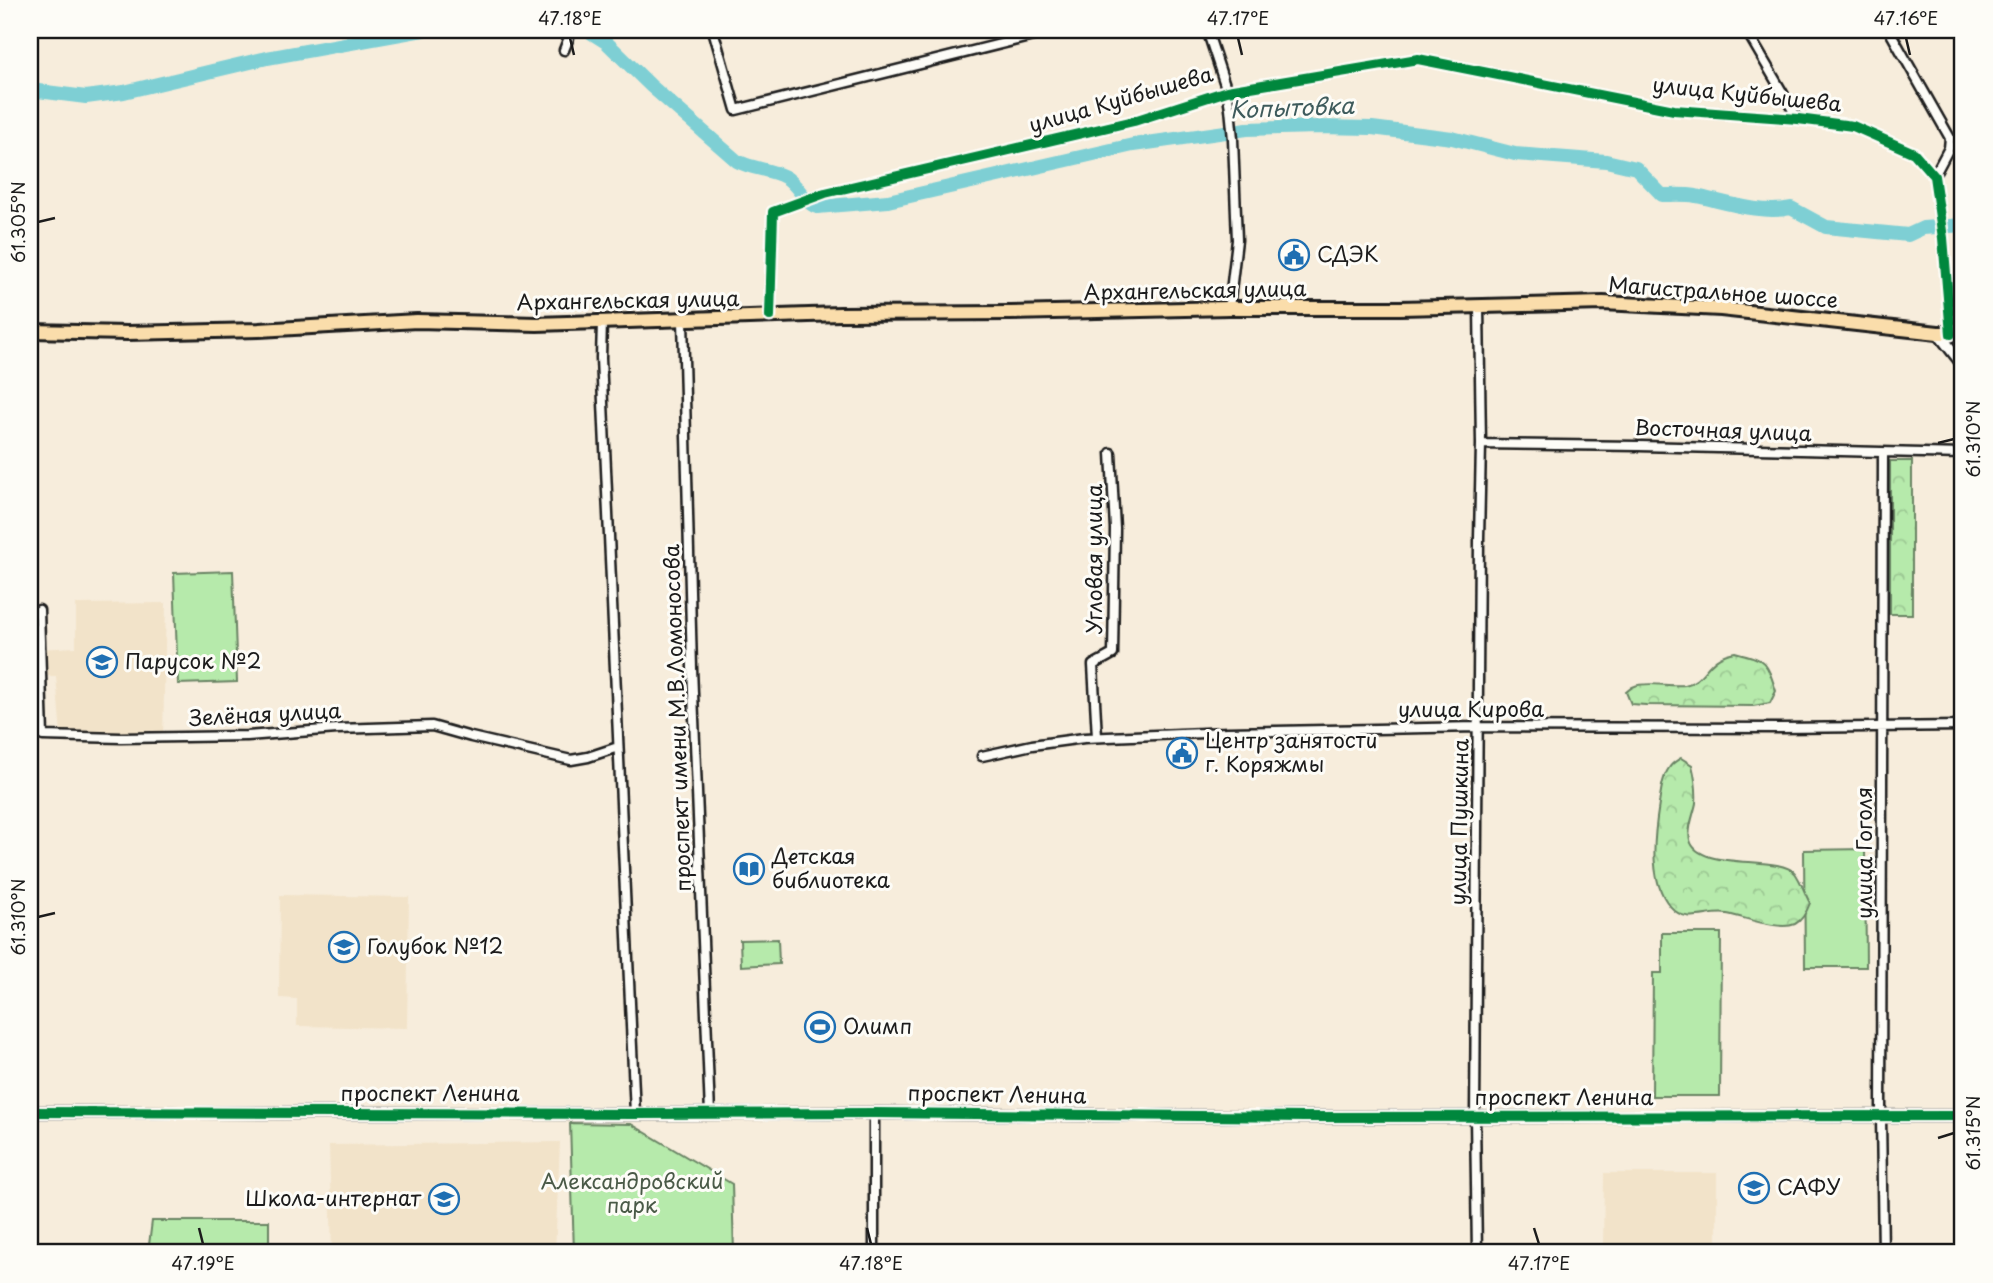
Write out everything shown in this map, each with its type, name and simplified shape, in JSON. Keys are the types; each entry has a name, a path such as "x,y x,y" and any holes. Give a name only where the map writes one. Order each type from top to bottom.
{"main road":[{"name":"Магистральное шоссе","path":"1479,307 1548,303 1647,304 1950,333"},
{"name":"Архангельская улица","path":"30,331 127,333 259,330 417,321 537,324 770,316 1229,308 1479,307"}],"street":[{"path":"713,30 736,110 1057,30"},
{"path":"1207,30 1227,90 1232,123 1237,240 1229,308"},
{"path":"1746,30 1798,119"},
{"path":"1889,30 1950,138 1949,148 1934,176 1943,238 1950,333 1963,365"},
{"path":"564,50 570,33"},
{"name":"улица Куйбышева","path":"770,316 774,212 825,193 1134,121 1227,90 1418,59 1674,110 1853,126 1914,152 1934,176"},
{"name":"улица Пушкина","path":"1478,1253 1475,1116 1481,444 1479,307"},
{"name":"проспект имени М.В.Ломоносова","path":"683,320 692,668 710,1114"},
{"path":"602,322 601,358 635,1114"},
{"name":"Восточная улица","path":"1481,444 1963,454"},
{"name":"Угловая улица","path":"1097,737 1093,665 1113,654 1115,529 1111,453"},
{"name":"улица Гоголя","path":"1883,453 1883,1253"},
{"name":"Зелёная улица","path":"30,615 39,610 43,736 247,736 337,729 432,726 571,760 618,747"},
{"name":"улица Кирова","path":"982,756 1032,745 1097,737 1228,732 1478,727 1963,726"},
{"name":"проспект Ленина","path":"30,1112 874,1113 1254,1117 1963,1116"},
{"path":"874,1113 874,1253"}],"shaded area":[{"name":"Парусок №2","path":"166,603 163,738 61,735 56,676 40,676 38,649 76,647 76,604"},
{"name":"Голубок №12","path":"280,895 409,897 407,1028 297,1026 297,999 279,998"},
{"name":"Школа-интернат","path":"560,1142 555,1253 332,1253 329,1145"},
{"path":"1604,1173 1717,1173 1717,1253 1603,1253"}],"green space":[{"path":"1890,461 1912,461 1912,614 1890,614"},
{"path":"233,571 237,682 178,684 174,573"},
{"path":"1735,652 1753,657 1767,667 1776,691 1770,703 1753,706 1631,704 1626,692 1632,687 1646,684 1685,685 1698,678 1718,659"},
{"path":"1681,758 1692,765 1695,779 1696,803 1689,836 1696,850 1723,859 1786,867 1795,873 1810,903 1798,922 1780,926 1727,914 1687,916 1675,911 1666,901 1656,875 1655,831 1665,776 1671,765"},
{"path":"1865,849 1866,967 1805,967 1804,850"},
{"path":"1662,933 1721,933 1720,1096 1652,1096 1653,973 1662,973"},
{"path":"778,939 779,964 741,966 740,940"},
{"name":"Александровский парк","path":"570,1123 631,1124 732,1184 734,1253 574,1253"},
{"path":"152,1221 269,1221 269,1253 148,1253"}],"waterway":[{"name":"Копытовка","path":"30,90 86,97 124,92 267,58 423,30"},
{"name":"Копытовка","path":"587,30 606,42 651,86 737,161 785,177 817,207 888,201 1133,145 1247,129 1318,127 1372,128 1452,138 1515,154 1606,161 1636,168 1662,195 1692,195 1756,209 1791,208 1826,227 1908,235 1923,228 1963,225"}],"cycle path":[{"path":"770,316 773,212 825,193 1134,121 1227,91 1418,59 1674,110 1853,126 1914,153 1934,176 1943,238 1951,334"},
{"path":"30,1112 874,1113 1304,1117 1963,1116"}],"place":[{"name":"СДЭК","path":"1294,255"},
{"name":"Парусок №2","path":"102,662"},
{"name":"Центр занятости г. Коряжмы","path":"1182,753"},
{"name":"Детская библиотека","path":"749,869"},
{"name":"Голубок №12","path":"344,947"},
{"name":"Олимп","path":"820,1027"},
{"name":"САФУ","path":"1754,1188"},
{"name":"Школа-интернат","path":"444,1199"}]}
